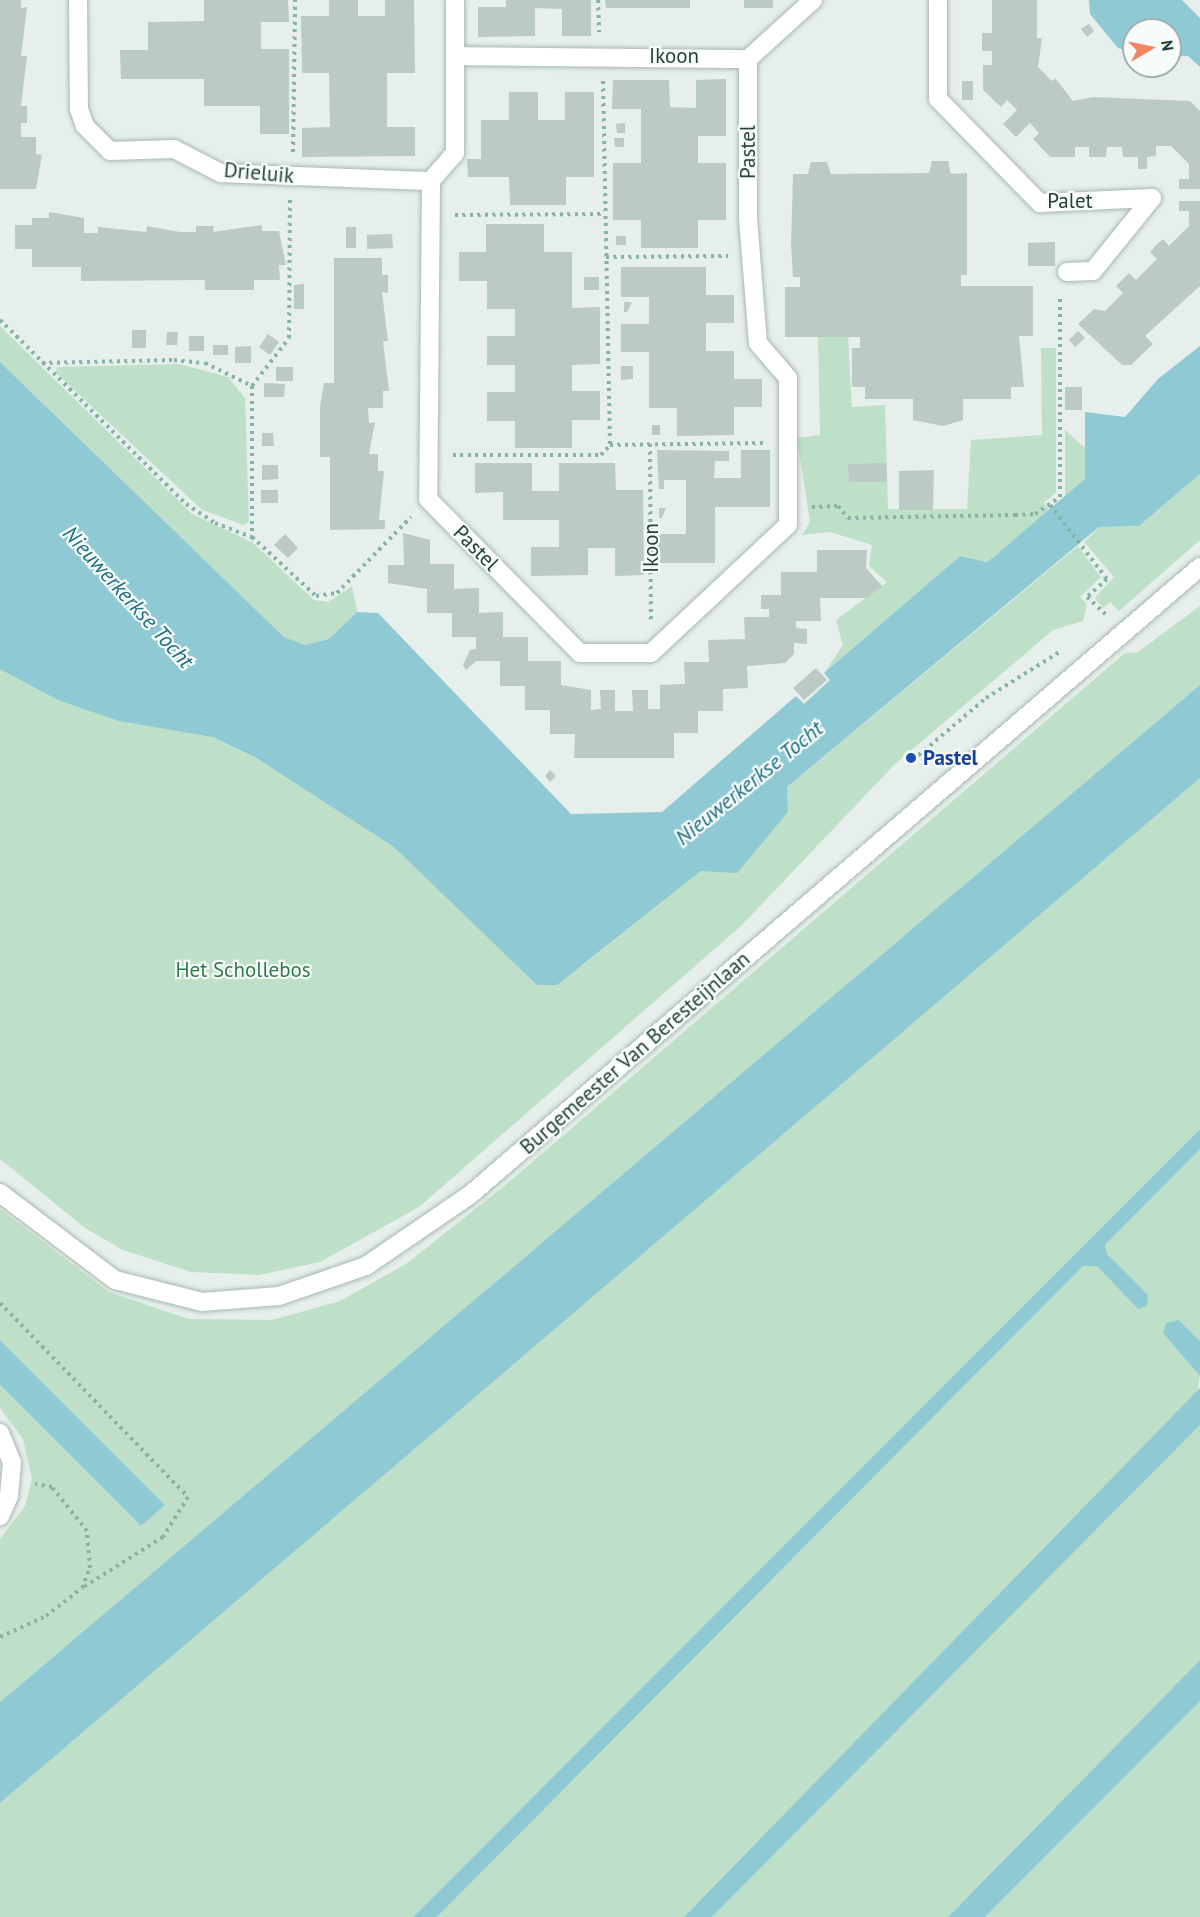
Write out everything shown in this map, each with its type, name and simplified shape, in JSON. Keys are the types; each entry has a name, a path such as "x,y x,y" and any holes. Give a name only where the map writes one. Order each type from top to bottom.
{"street":[{"name":"Drieluik","path":"78,0 79,109 85,126 110,151 174,149 221,173 431,181"},
{"path":"428,499 431,181 455,153 455,0"},
{"path":"748,59 813,0"},
{"name":"Palet","path":"938,0 938,99 1040,203 1152,198 1093,271 1067,272"},
{"name":"Ikoon","path":"455,56 748,59"},
{"name":"Pastel","path":"428,499 580,653 651,653 788,525 788,378 758,343 753,255 748,218 748,59"},
{"name":"Burgemeester Van Beresteijnlaan","path":"0,1193 115,1280 202,1302 279,1296 366,1266 471,1194 1200,567"},
{"path":"0,1433 12,1462 10,1480 0,1516"}],"path":[{"path":"252,537 252,386 289,338 290,176 296,135 295,0"},
{"path":"428,454 601,455 610,445 611,276 606,257 598,0"},
{"path":"431,215 604,214"},
{"path":"606,257 753,255"},
{"path":"788,509 838,506 848,518 1035,514 1060,497 1059,273 1067,272"},
{"path":"0,320 186,504 214,523 252,537 316,596 337,593 428,499"},
{"path":"42,363 174,360 205,363 252,386"},
{"path":"610,445 787,442"},
{"name":"Ikoon","path":"650,444 651,653"},
{"path":"1050,505 1090,555"},
{"path":"1098,621 1106,615"},
{"path":"907,765 986,698 1068,646"},
{"path":"0,1303 188,1497 163,1537 82,1588 46,1616 0,1637"},
{"path":"10,1480 52,1487 87,1531 90,1568 82,1588"}],"green space":[{"path":"0,326 192,514 252,542 314,600 328,602 352,586 357,612 329,639 305,645 284,637 0,362"},
{"path":"848,334 852,407 885,405 888,509 967,509 971,440 1042,435 1041,348 1056,348 1056,493 1044,502 1058,523 987,562 960,556 824,673 843,645 836,620 887,582 869,566 872,545 830,532 802,535 810,522 797,438 820,435 818,335"},
{"path":"179,364 228,377 245,398 249,522 244,525 202,510 55,372 57,367"},
{"name":"Het Schollebos","path":"0,372 582,966 701,871 788,812 787,787 1078,546 1101,577 1080,597 1087,604 1083,621 1053,630 895,764 741,926 419,1207 320,1262 259,1275 191,1272 123,1250 85,1228 0,1159"},
{"path":"1065,430 1085,448 1085,483 1065,517"},
{"path":"1200,474 1200,540 1119,611 1110,602 1103,608 1095,598 1114,577 1084,542 1099,527 1139,526"},
{"path":"1200,606 1200,685 0,1702 0,1539 25,1506 32,1479 23,1439 0,1408 0,1385 141,1526 165,1505 0,1340 0,1209 109,1292 189,1319 272,1320 340,1301 406,1264 509,1182 1125,653 1138,652"},
{"path":"1200,778 1200,1129 413,1917 0,1917 0,1803"},
{"path":"1200,1149 1200,1341 1179,1320 1163,1332 1200,1376 1197,1396 684,1917 437,1917 1083,1266 1097,1266 1138,1309 1148,1295 1107,1254 1105,1245"},
{"path":"1200,1425 1200,1660 948,1917 712,1917"},
{"path":"1200,1701 1200,1917 985,1917"}],"water":[{"path":"1089,0 1182,0 1200,18 1200,67 1188,56 1182,56 1182,18 1122,18 1122,49 1118,48 1090,14"},
{"path":"1200,346 1200,474 1139,526 1099,527 787,787 788,812 737,873 701,871 557,985 537,985 394,847 255,757 213,737 119,721 58,700 0,669 0,362 284,637 305,645 329,639 357,612 378,613 571,814 662,812 796,696 804,704 830,680 824,673 960,556 987,562 1022,537 1046,533 1072,511 1085,483 1085,412 1125,417 1158,379"},
{"path":"1200,685 1200,778 0,1803 0,1702"},
{"path":"1200,1129 1200,1149 1105,1245 1107,1254 1148,1295 1147,1306 1138,1309 1097,1266 1083,1266 437,1917 413,1917"},
{"path":"1179,1320 1200,1341 1200,1376 1163,1333 1166,1323"},
{"path":"0,1340 165,1505 141,1526 0,1385"},
{"path":"1200,1388 1200,1425 712,1917 684,1917"},
{"path":"1200,1660 1200,1701 985,1917 948,1917"}],"building":[{"path":"0,0 21,0 21,8 27,7 21,56 27,56 21,106 27,106 27,123 21,123 21,137 36,137 36,154 42,155 36,189 0,189"},
{"path":"204,0 288,0 289,22 261,22 261,49 289,49 289,134 260,134 260,106 204,106 204,79 121,79 120,50 148,50 148,22 204,21"},
{"path":"329,0 358,0 358,16 385,16 385,0 414,0 415,73 387,73 387,127 415,127 415,156 302,157 302,128 330,127 329,73 302,73 301,16 329,16"},
{"path":"506,0 591,0 591,36 562,36 562,9 535,8 535,36 478,37 478,7 506,7"},
{"path":"605,0 690,0 690,8 606,8"},
{"path":"744,0 773,0 773,8 744,8"},
{"path":"992,0 1037,0 1037,38 1042,38 1038,67 1052,81 1055,78 1073,101 1093,97 1190,101 1200,111 1200,189 1179,189 1179,179 1189,179 1189,164 1171,146 1156,146 1156,156 1147,157 1147,169 1138,169 1138,157 1123,157 1122,147 1107,147 1106,157 1089,157 1089,147 1075,147 1075,157 1050,157 1033,139 1039,133 1030,123 1016,137 1003,124 1017,110 1007,100 1001,107 983,90 983,65 992,65 992,51 982,51 982,33 992,33"},
{"path":"1089,24 1094,31 1087,37 1081,29"},
{"path":"726,79 726,136 698,136 698,163 726,163 726,220 698,220 698,248 641,248 641,220 613,220 613,163 641,163 641,109 612,109 613,80 669,80 670,107 696,108 696,80"},
{"path":"962,81 973,81 973,100 962,100"},
{"path":"509,92 538,92 538,120 565,120 565,92 594,92 594,177 566,177 566,205 510,205 509,177 468,177 467,159 481,159 481,120 509,120"},
{"path":"625,123 625,133 617,133 616,124"},
{"path":"614,138 624,138 624,147 615,147"},
{"path":"932,161 948,161 951,174 967,173 967,275 961,275 961,286 1033,286 1033,336 1019,336 1024,387 1011,387 1011,399 963,399 963,420 943,426 913,420 913,399 865,399 865,387 852,387 852,348 860,348 860,337 785,337 785,287 800,287 800,277 793,277 791,244 793,174 808,174 811,162 827,162 831,174 929,173"},
{"path":"1179,201 1200,201 1200,286 1145,336 1153,344 1131,365 1122,365 1078,324 1094,309 1105,311 1123,293 1116,286 1129,273 1136,280 1157,259 1150,252 1156,245 1163,239 1169,246 1189,226 1189,211 1179,211"},
{"path":"49,212 84,218 84,233 98,233 98,227 146,232 147,226 180,232 196,232 196,226 214,226 213,232 262,225 262,231 279,231 286,265 279,265 280,280 254,280 254,290 205,290 205,280 81,281 81,267 32,267 32,249 15,249 15,225 32,225 32,218 49,218"},
{"path":"486,224 544,224 544,252 572,252 572,308 600,307 600,364 572,365 572,391 600,391 600,420 572,420 572,448 515,448 515,421 487,421 487,392 515,392 515,365 487,365 487,336 515,336 515,309 487,309 487,281 459,281 459,252 486,252"},
{"path":"346,227 356,227 356,248 346,248"},
{"path":"392,234 393,248 367,249 367,235"},
{"path":"616,236 626,236 626,245 616,245"},
{"path":"1055,242 1055,266 1028,266 1028,243"},
{"path":"334,258 382,258 382,275 388,275 388,293 382,292 388,341 383,341 389,391 383,391 383,408 368,408 369,423 375,422 369,454 378,454 378,471 384,471 379,520 385,520 385,529 330,530 330,457 320,457 320,406 324,383 334,383"},
{"path":"621,267 706,267 706,295 734,295 734,323 706,323 706,351 734,351 734,379 762,379 762,407 734,407 734,435 677,436 677,408 649,408 649,352 621,352 621,324 649,324 649,297 621,297"},
{"path":"584,277 599,277 599,290 584,290"},
{"path":"304,284 304,309 294,309 294,285"},
{"path":"624,302 632,302 627,312 624,312"},
{"path":"132,330 146,330 146,348 132,348"},
{"path":"1078,331 1085,338 1075,347 1069,340"},
{"path":"167,332 178,332 177,345 166,345"},
{"path":"268,334 279,342 270,355 259,347"},
{"path":"189,336 204,336 204,351 189,351"},
{"path":"213,345 228,345 228,355 213,355"},
{"path":"251,346 251,363 235,363 235,347"},
{"path":"621,366 633,366 633,379 621,380"},
{"path":"276,367 293,367 293,381 276,381"},
{"path":"264,383 285,384 284,397 264,397"},
{"path":"1065,387 1082,387 1082,410 1065,410"},
{"path":"652,425 660,425 660,435 652,435"},
{"path":"262,433 273,433 274,446 262,446"},
{"path":"657,450 729,451 729,461 715,461 714,478 741,478 741,450 770,450 770,507 715,507 715,563 658,563 658,534 686,534 686,480 664,480 664,489 659,489"},
{"path":"475,463 532,463 532,491 559,491 559,463 615,463 616,490 643,490 644,575 615,576 615,548 588,548 588,575 531,576 531,547 559,547 559,520 503,520 503,492 475,493"},
{"path":"886,463 887,482 849,482 848,464"},
{"path":"262,465 278,465 278,479 262,480"},
{"path":"934,470 933,510 899,510 899,471"},
{"path":"261,490 278,490 278,503 261,503"},
{"path":"659,508 666,508 662,518 659,518"},
{"path":"403,533 430,540 430,564 454,564 454,589 479,588 479,613 503,612 503,637 528,637 528,661 561,661 561,685 591,690 591,710 601,709 600,690 615,690 615,711 633,711 632,690 648,690 648,709 660,709 660,685 685,684 684,662 709,662 708,640 745,639 744,617 769,617 769,609 761,609 761,595 781,595 781,572 817,572 817,550 867,550 866,568 882,586 867,598 820,598 821,621 796,621 796,628 807,629 807,644 794,643 794,654 785,663 747,666 748,688 723,689 723,711 698,711 698,733 674,733 674,758 574,758 575,734 550,734 550,710 525,710 525,686 500,686 500,661 476,661 466,670 463,665 470,650 476,649 476,637 452,637 452,613 427,613 427,589 388,583 388,565 404,565"},
{"path":"285,534 298,548 288,558 274,545"},
{"path":"816,668 827,680 804,700 793,688"},
{"path":"550,770 556,776 550,782 545,776"}],"waterway":[{"name":"Nieuwerkerkse Tocht","path":"1012,562 1107,481"}],"place":[{"name":"Pastel","path":"911,758"}]}
